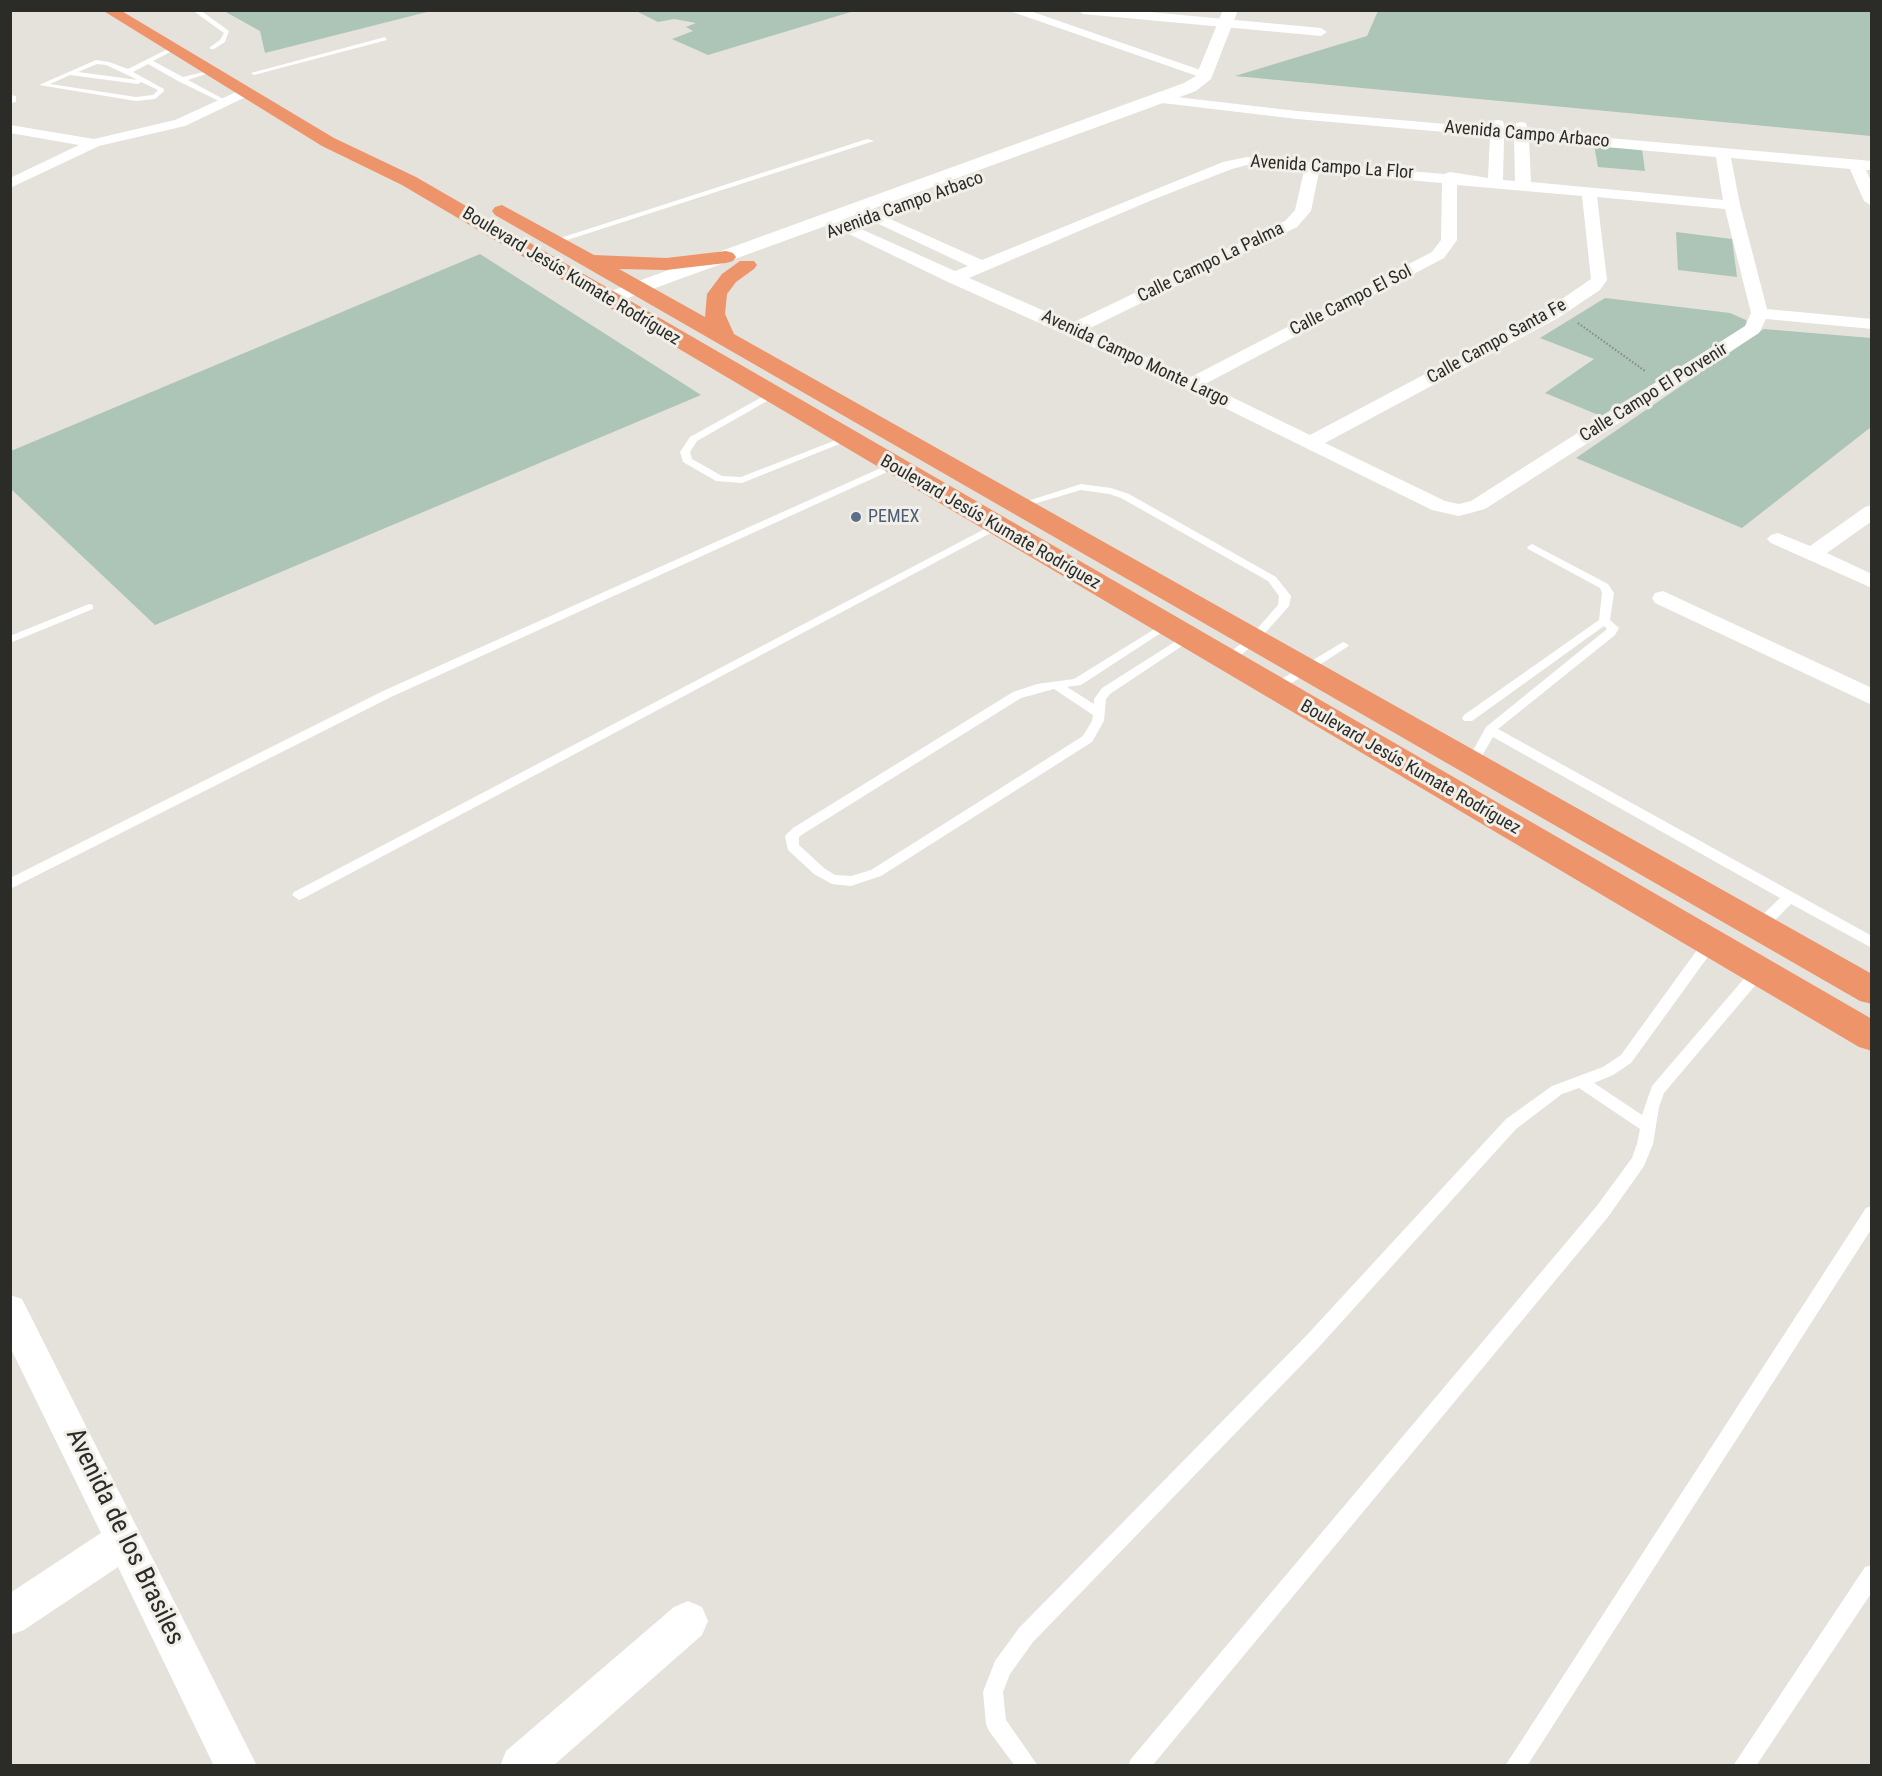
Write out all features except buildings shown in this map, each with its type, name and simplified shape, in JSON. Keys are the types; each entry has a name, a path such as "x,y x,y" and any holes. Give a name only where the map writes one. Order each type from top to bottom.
{"highway":[{"name":"Boulevard Jesús Kumate Rodríguez","path":"109,10 172,48 211,60"},
{"name":"Boulevard Jesús Kumate Rodríguez","path":"144,10 211,60 241,89 328,142 409,181 892,466 1872,1037"},
{"name":"Boulevard Jesús Kumate Rodríguez","path":"241,89 358,134 584,257 1872,991"},
{"path":"328,142 358,134"},
{"path":"584,257 644,265 691,262 726,256"},
{"path":"725,337 714,314 717,294 729,278 747,265"}],"street":[{"path":"1013,10 1205,74"},
{"path":"1083,10 1228,17 1322,32"},
{"path":"1179,95 1203,79 1228,17"},
{"path":"10,184 94,143 167,127 241,89"},
{"name":"Avenida Campo Arbaco","path":"617,305 747,265 874,218 1179,95"},
{"name":"Avenida Campo Arbaco","path":"649,294 726,256 1179,95 1498,128 1872,158"},
{"path":"1495,182 1498,128"},
{"path":"10,129 94,143"},
{"path":"1521,130 1523,184"},
{"name":"Avenida Campo Arbaco","path":"1521,130 1864,165"},
{"path":"1723,152 1732,205 1760,314 1872,324"},
{"name":"Avenida Campo La Flor","path":"954,278 1235,163 1262,161 1732,205"},
{"path":"1864,165 1872,201"},
{"name":"Calle Campo La Palma","path":"1072,330 1291,224 1303,211 1313,166"},
{"name":"Calle Campo El Sol","path":"1191,384 1438,255 1449,240 1450,177"},
{"name":"Calle Campo Santa Fe","path":"1312,441 1552,314 1587,292 1599,279 1589,191"},
{"path":"855,209 981,266"},
{"name":"Avenida Campo Monte Largo","path":"828,219 1191,384 1312,441 1440,506"},
{"name":"Calle Campo El Porvenir","path":"1440,506 1459,510 1478,505 1753,329 1760,314"},
{"path":"1812,554 1872,511"},
{"path":"1778,539 1872,582"},
{"path":"1663,598 1872,698"},
{"name":"Avenida de los Brasiles","path":"10,1310 236,1766"},
{"path":"10,1616 126,1540"},
{"path":"521,1766 688,1622"}],"lane":[{"path":"180,80 211,60 224,41 227,32 195,10"},
{"path":"148,61 180,80 241,89 386,39"},
{"path":"128,72 172,48"},
{"path":"100,61 128,72 162,92 155,97 136,99 42,86 66,73 100,61"},
{"path":"66,73 149,83"},
{"path":"555,241 870,141"},
{"path":"771,395 693,439 685,452 687,460 720,479 742,480 848,439"},
{"path":"10,884 387,694 892,466"},
{"path":"1020,505 1081,488 1111,491 1272,579 1285,596 1283,606 1254,639 1226,661"},
{"path":"299,895 996,526"},
{"path":"1468,718 1604,621 1608,593 1604,586 1532,547"},
{"path":"10,640 89,608"},
{"path":"1472,763 1490,730 1611,633 1614,628 1604,621"},
{"path":"1177,632 1106,691 1100,699 1097,712 1098,722 1088,739 863,880 851,882 832,879 819,871 793,847 792,836 798,831 1017,695 1037,688 1077,682 1177,632"},
{"path":"1274,688 1343,645"},
{"path":"1057,686 1097,712"},
{"path":"1490,730 1872,943"},
{"path":"1759,927 1790,897"},
{"path":"1028,1766 996,1724 993,1692 1002,1668 1026,1635 1312,1342 1511,1124 1557,1090 1608,1071 1626,1059 1710,943"},
{"path":"1138,1766 1602,1212 1638,1161 1645,1144 1647,1126 1657,1090 1759,971"},
{"path":"1581,1082 1647,1126"},
{"path":"1515,1766 1872,1213"},
{"path":"1743,1766 1872,1574"}],"path":[{"path":"1552,314 1585,327 1633,365 1670,384"}],"green space":[{"path":"224,11 431,11 265,53 260,31"},
{"path":"636,11 854,11 708,55 672,39 693,31 686,27 696,23 674,19 658,22"},
{"path":"1378,11 1871,11 1871,136 1235,76 1367,36"},
{"path":"1594,145 1642,149 1645,171 1598,167"},
{"path":"1676,232 1732,239 1737,277 1678,270"},
{"path":"480,254 701,395 155,625 11,489 11,451"},
{"path":"1605,298 1730,313 1746,320 1748,325 1601,416 1545,393 1594,359 1540,338"},
{"path":"1764,329 1871,338 1871,427 1742,528 1576,458"}],"place":[{"name":"PEMEX","path":"856,517"}]}
